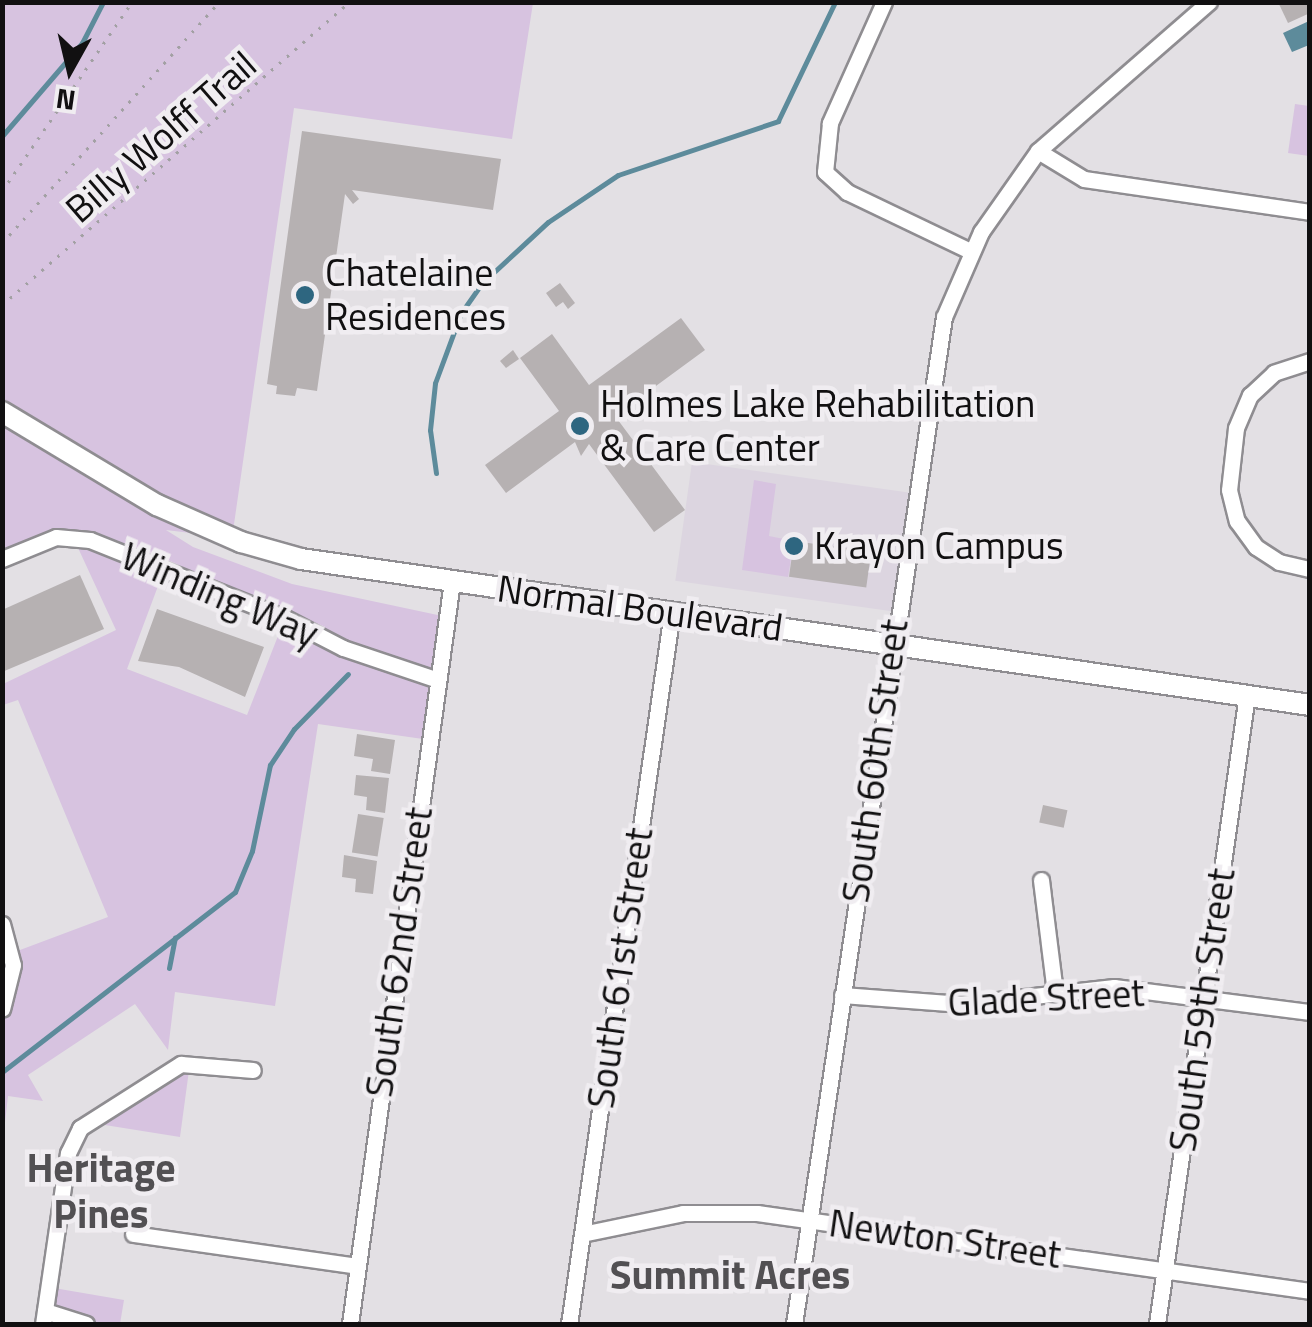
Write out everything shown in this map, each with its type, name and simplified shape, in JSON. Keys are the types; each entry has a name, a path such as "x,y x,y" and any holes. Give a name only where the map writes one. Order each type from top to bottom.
{"main road":[{"name":"Normal Boulevard","path":"2,412 110,480 232,538 301,558 1310,705"}],"street":[{"path":"884,2 830,122 825,172 846,192 970,251"},
{"name":"South 60th Street","path":"794,1324 937,345 970,251 1038,151 1209,2"},
{"path":"1038,151 1063,172 1090,180 1310,212"},
{"path":"1310,360 1274,372 1250,394 1232,453 1228,490 1244,533 1279,562 1310,569"},
{"name":"Winding Way","path":"2,559 56,537 90,540 285,618 343,648 438,680"},
{"name":"South 62nd Street","path":"350,1324 452,580"},
{"name":"South 61st Street","path":"568,1324 672,612"},
{"name":"South 59th Street","path":"1157,1324 1247,696"},
{"path":"1041,880 1054,992"},
{"path":"2,924 13,966 2,1009"},
{"name":"Glade Street","path":"842,995 922,1004 1114,987 1310,1012"},
{"path":"86,1324 44,1318 68,1153 80,1128 181,1064 254,1070"},
{"name":"Newton Street","path":"582,1234 683,1213 810,1220 1310,1291"},
{"path":"133,1234 357,1266"}],"path":[{"path":"2,190 132,2"},
{"path":"2,243 219,2"},
{"name":"Billy Wolff Trail","path":"2,306 349,2"}],"shaded area":[{"path":"3,3 533,3 512,139 294,108 232,538 166,530 193,547 292,584 447,617 430,740 318,724 275,1006 175,992 168,1050 135,1004 28,1075 43,1101 8,1096 3,1140 3,924 12,953 108,917 18,700 3,705 3,684 116,630 73,537 3,559","holes":["164,570 285,618 247,715 127,669"]},
{"path":"1295,104 1309,106 1309,156 1288,153"},
{"name":"Krayon Campus","path":"692,462 914,493 897,612 675,581"},
{"path":"754,480 776,484 769,536 794,541 788,577 742,570"},
{"path":"190,1063 180,1137 86,1122"},
{"path":"48,1287 124,1300 120,1324 43,1324"}],"water":[{"path":"1309,21 1309,45 1292,52 1283,33"}],"building":[{"path":"1278,2 1310,2 1310,13 1288,23"},
{"name":"Chatelaine Residences","path":"302,131 501,159 493,210 352,190 359,199 353,204 345,194 317,391 297,388 295,396 276,394 277,386 267,384"},
{"path":"560,283 575,303 568,309 563,302 556,307 546,293"},
{"name":"Holmes Lake Rehabilitation & Care Center","path":"681,318 705,350 615,416 685,510 654,532 589,444 581,456 575,442 506,493 485,465 559,411 520,358 552,334 589,385"},
{"path":"513,350 519,359 506,368 500,361"},
{"name":"Krayon Campus","path":"794,541 871,552 866,588 789,577"},
{"path":"80,575 104,629 2,672 2,610"},
{"path":"157,609 264,647 245,697 179,667 138,661"},
{"path":"357,734 395,740 390,774 371,771 373,759 354,756"},
{"path":"356,775 389,778 385,813 366,810 367,797 354,795"},
{"path":"1043,805 1067,810 1064,828 1039,823"},
{"path":"358,814 384,818 378,857 352,853"},
{"path":"344,855 377,861 373,894 355,892 356,879 342,877"}],"waterway":[{"path":"2,136 82,43 103,2"},
{"path":"436,473 430,430 435,383 461,313 481,284 548,222 618,175 778,121 835,2"},
{"path":"2,1072 235,892 252,851 270,765 294,729 348,674"},
{"path":"169,968 175,938"}],"place":[{"name":"Chatelaine Residences","path":"305,295"},
{"name":"Holmes Lake Rehabilitation & Care Center","path":"580,426"},
{"name":"Krayon Campus","path":"794,546"}],"district":[{"name":"Heritage Pines","path":"101,1191"},
{"name":"Summit Acres","path":"730,1275"}]}
